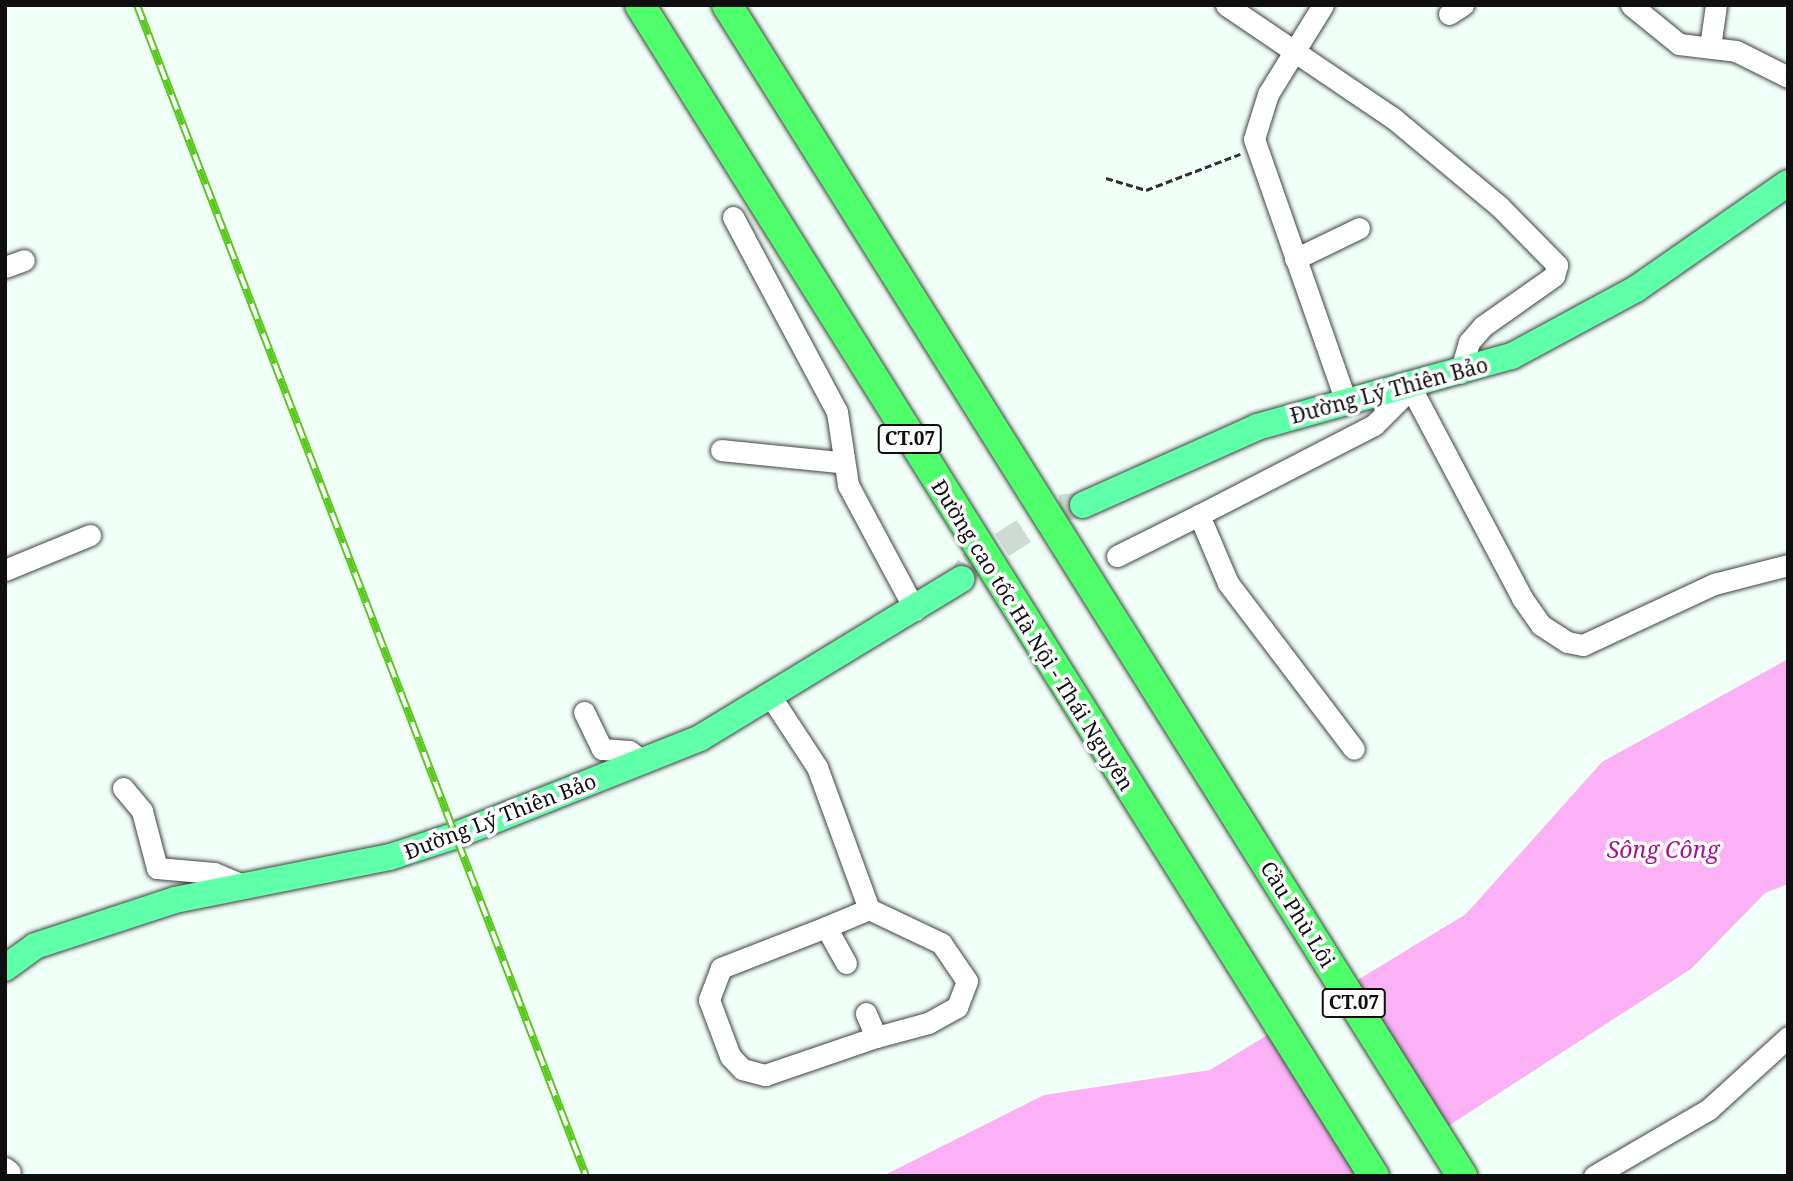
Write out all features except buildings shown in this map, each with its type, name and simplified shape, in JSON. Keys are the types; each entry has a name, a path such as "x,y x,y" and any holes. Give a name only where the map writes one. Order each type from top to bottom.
{"highway":[{"name":"Đường cao tốc Hà Nội - Thái Nguyên","path":"640,5 1374,1176"},
{"name":"Cầu Phù Lôi","path":"727,5 1462,1176"}],"main road":[{"name":"Đường Lý Thiên Bảo","path":"1083,505 1257,427 1345,399 1411,388 1512,356 1636,289 1788,183"},
{"name":"Đường Lý Thiên Bảo","path":"5,968 35,946 72,932 246,886 403,853 700,738 915,610 962,579"}],"street":[{"path":"1226,5 1393,118 1499,206 1557,265 1554,276 1483,326 1469,342 1460,373"},
{"path":"1324,5 1257,115 1255,149 1345,399"},
{"path":"1631,5 1679,44 1736,51 1788,77"},
{"path":"1710,47 1716,5"},
{"path":"733,218 837,412 839,462 915,610"},
{"path":"1295,259 1359,228"},
{"path":"1117,556 1374,425 1411,388 1522,598 1541,625 1567,642 1583,645 1714,583 1788,565"},
{"path":"721,450 839,462"},
{"path":"1199,515 1228,583 1354,749"},
{"path":"5,570 90,535"},
{"path":"771,696 817,767 869,909 940,943 967,981 957,1007 765,1075 742,1069 730,1056 709,1000 721,968 869,909"},
{"path":"584,712 603,749 629,751 643,761"},
{"path":"123,788 142,811 158,868 214,873 246,886"},
{"path":"827,927 846,963"},
{"path":"866,1013 876,1037"},
{"path":"1594,1176 1709,1109 1788,1037"}],"path":[{"path":"1106,178 1146,190 1255,149"}],"water":[{"name":"Sông Công","path":"1788,659 1788,884 1765,893 1691,969 1371,1176 883,1176 1044,1095 1210,1070 1466,914 1602,762"}],"pier":[{"path":"1342,985 1437,1138 1373,1176 1278,1025"}],"tunnel":[{"path":"962,579 969,566 1060,508 1083,505"}],"railway":[{"path":"137,5 586,1176"}]}
